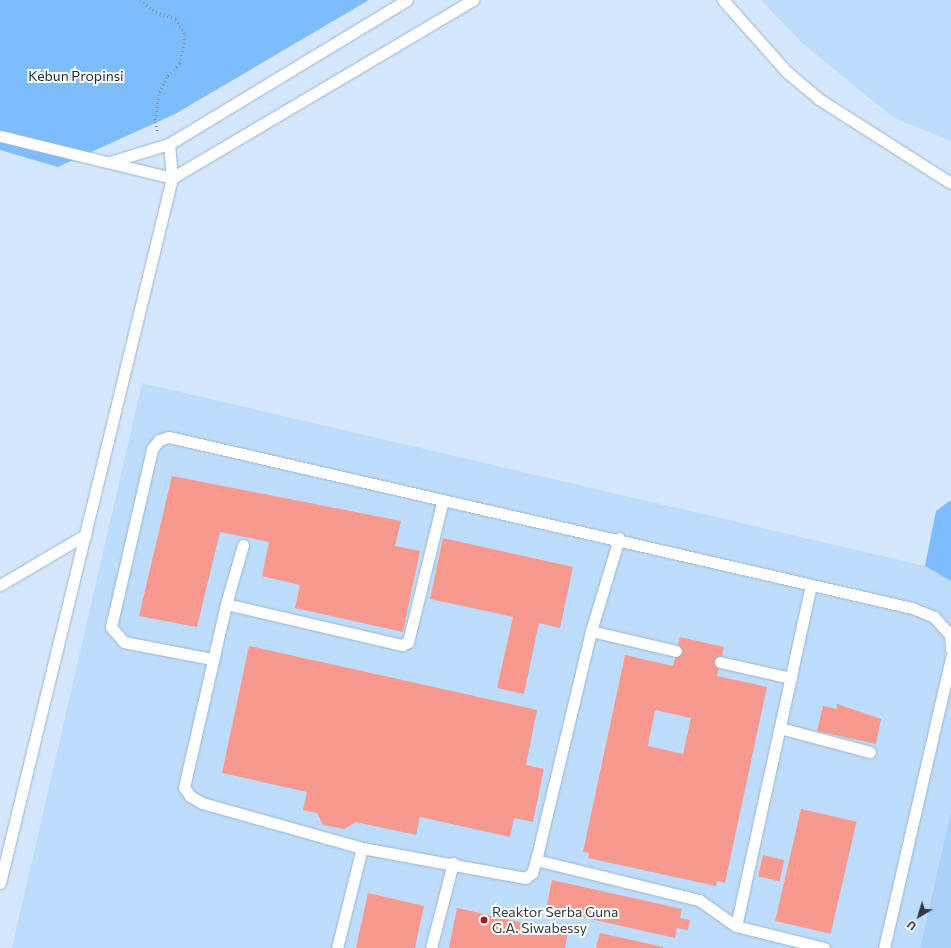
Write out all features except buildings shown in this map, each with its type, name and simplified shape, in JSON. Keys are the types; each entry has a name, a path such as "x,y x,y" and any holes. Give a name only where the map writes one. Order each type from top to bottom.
{"lane":[{"path":"113,161 169,144 408,0"},
{"path":"0,136 113,161 172,178 473,0"},
{"path":"723,0 787,72 819,99 951,183"},
{"path":"0,883 172,178 169,144"},
{"path":"212,659 124,642 110,627 152,449 159,440 169,437 260,456 443,500 619,538 912,608 934,616 950,635 951,649"},
{"path":"226,604 402,645 408,642 443,500"},
{"path":"0,585 85,535"},
{"path":"243,545 212,659 184,787 190,796 202,802 362,848 453,863 525,878 532,873 536,860 591,631 619,538"},
{"path":"736,926 812,585"},
{"path":"591,631 676,651"},
{"path":"884,948 951,657"},
{"path":"720,662 791,678"},
{"path":"780,728 870,752"},
{"path":"337,948 362,848"},
{"path":"536,860 698,900 736,926 824,948"},
{"path":"431,948 453,863"}],"path":[{"path":"140,0 156,12 176,19 186,35 180,64 167,77 159,94 155,122 160,138 169,144"}],"shaded area":[{"path":"761,0 951,0 951,141 894,118 802,43"},
{"path":"142,383 925,566 951,581 951,811 920,948 12,948"},
{"path":"951,811 951,948 920,948"}],"green space":[{"name":"Kebun Propinsi","path":"0,0 369,0 175,114 58,167 0,150"},
{"path":"951,500 951,581 925,566 936,511"}],"place":[{"name":"Reaktor Serba Guna G.A. Siwabessy","path":"484,920"}]}
